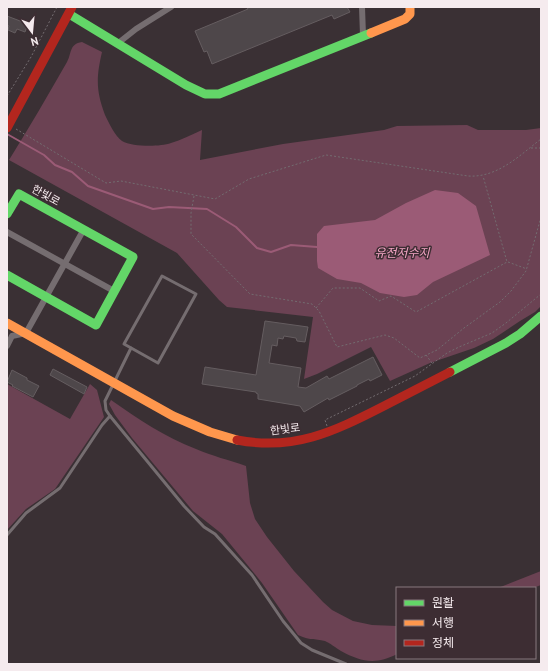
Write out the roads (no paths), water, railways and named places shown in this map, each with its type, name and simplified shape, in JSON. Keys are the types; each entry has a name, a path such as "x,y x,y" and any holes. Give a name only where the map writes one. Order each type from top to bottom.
{"street":[{"path":"117,44 136,29 171,7"},
{"path":"362,7 363,35"},
{"path":"10,128 13,117 71,10 117,44 186,85 205,94 218,94 405,19 410,14 410,7"},
{"name":"한빛로","path":"7,214 19,194 133,257 96,325 7,276"},
{"path":"7,346 12,336 26,333 84,230"},
{"path":"7,232 114,291"},
{"name":"한빛로","path":"7,323 186,423 221,437 272,444 304,439 330,432 353,422 506,343 520,334 541,316"}],"lane":[{"path":"162,276 196,294 158,363 131,348 124,344 162,276"},
{"path":"131,348 105,401 106,410 110,416 184,506 204,527 215,534 252,575 283,622 301,643 312,650 346,664"},
{"path":"7,535 26,513 60,488 102,425 110,416"}],"water":[{"name":"유전저수지","path":"435,190 458,193 476,206 490,255 433,282 417,295 404,297 380,293 361,283 337,279 318,268 317,234 324,226 375,220 406,203"}],"waterway":[{"path":"7,134 44,155 55,165 72,172 88,186 153,209 169,207 207,209 236,227 257,248 271,252 291,245 317,247"}]}
